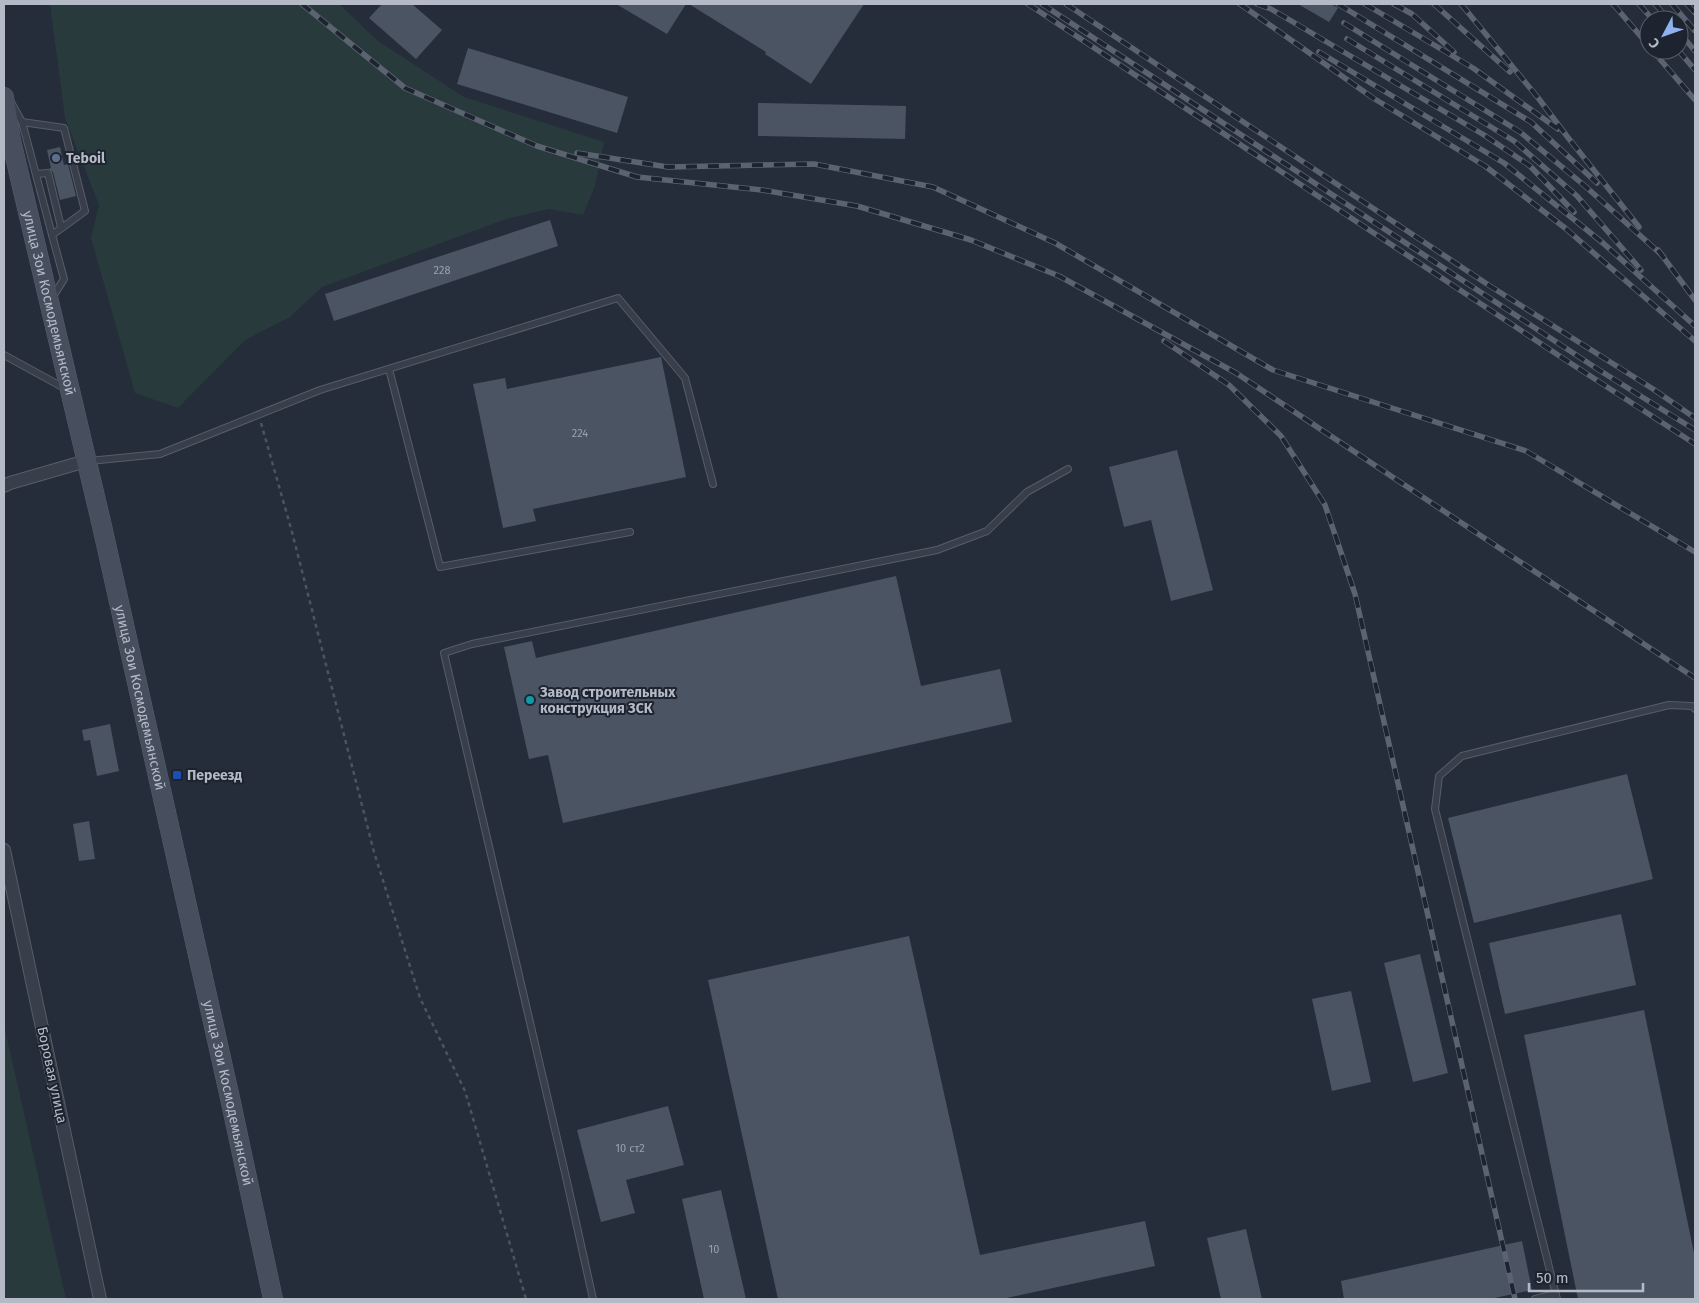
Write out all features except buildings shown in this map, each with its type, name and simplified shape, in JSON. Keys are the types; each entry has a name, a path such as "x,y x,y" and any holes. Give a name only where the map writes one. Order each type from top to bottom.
{"main road":[{"name":"улица Зои Космодемьянской","path":"4,97 7,146 70,391 274,1299"}],"street":[{"path":"4,486 86,461"},
{"name":"Боровая улица","path":"4,850 100,1299"}],"lane":[{"path":"4,90 22,122 64,279 48,304"},
{"path":"22,122 64,128 85,211 52,235"},
{"path":"36,174 48,173 61,227"},
{"path":"86,461 160,454 320,390 618,298 685,378 713,484"},
{"path":"4,355 70,391"},
{"path":"390,369 440,567 630,532"},
{"path":"593,1299 444,653 472,644 937,550 987,532 1027,492 1068,469"},
{"path":"1536,1299 1556,1297 1435,809 1439,776 1462,756 1670,705 1692,706 1695,708"}],"path":[{"path":"259,414 292,532 374,852 420,998 466,1091 526,1299"}],"shaded area":[{"path":"50,4 339,4 378,41 464,97 604,142 595,186 583,215 549,209 506,219 322,287 290,317 245,340 178,408 135,393 91,238 99,205 65,118"},
{"path":"4,1025 66,1299 4,1299"}],"railway":[{"path":"302,4 405,88 537,146 637,177 762,190 857,206 971,240 1059,276 1236,373 1695,678"},
{"path":"1028,4 1695,444"},
{"path":"1042,4 1599,370 1695,430"},
{"path":"1066,4 1490,286 1653,389 1695,418"},
{"path":"1240,4 1373,98 1485,166 1565,228 1695,341"},
{"path":"1257,4 1271,9 1484,135 1530,166 1574,212"},
{"path":"1338,4 1531,122 1597,183"},
{"path":"1365,4 1473,68 1558,129"},
{"path":"1394,4 1412,14 1454,52"},
{"path":"1434,4 1510,72"},
{"path":"1461,4 1539,99 1639,227"},
{"path":"1613,4 1639,34"},
{"path":"1639,4 1644,10"},
{"path":"1655,4 1660,10"},
{"path":"1672,4 1695,31"},
{"path":"1687,4 1695,13"},
{"path":"1344,23 1520,132 1585,186 1663,256"},
{"path":"1347,39 1514,141 1577,196 1641,270"},
{"path":"1689,44 1695,51"},
{"path":"1319,52 1504,163 1603,243 1695,326"},
{"path":"1661,60 1695,100"},
{"path":"1686,60 1695,70"},
{"path":"577,153 668,167 814,164 933,187 1055,243 1273,370 1526,451 1695,552"},
{"path":"1658,250 1695,300"},
{"path":"1164,341 1229,385 1281,436 1325,505 1355,594 1515,1299"}],"place":[{"name":"Teboil","path":"56,158"},
{"name":"Завод строительных конструкция ЗСК","path":"530,700"},
{"name":"Переезд","path":"177,775"}]}
